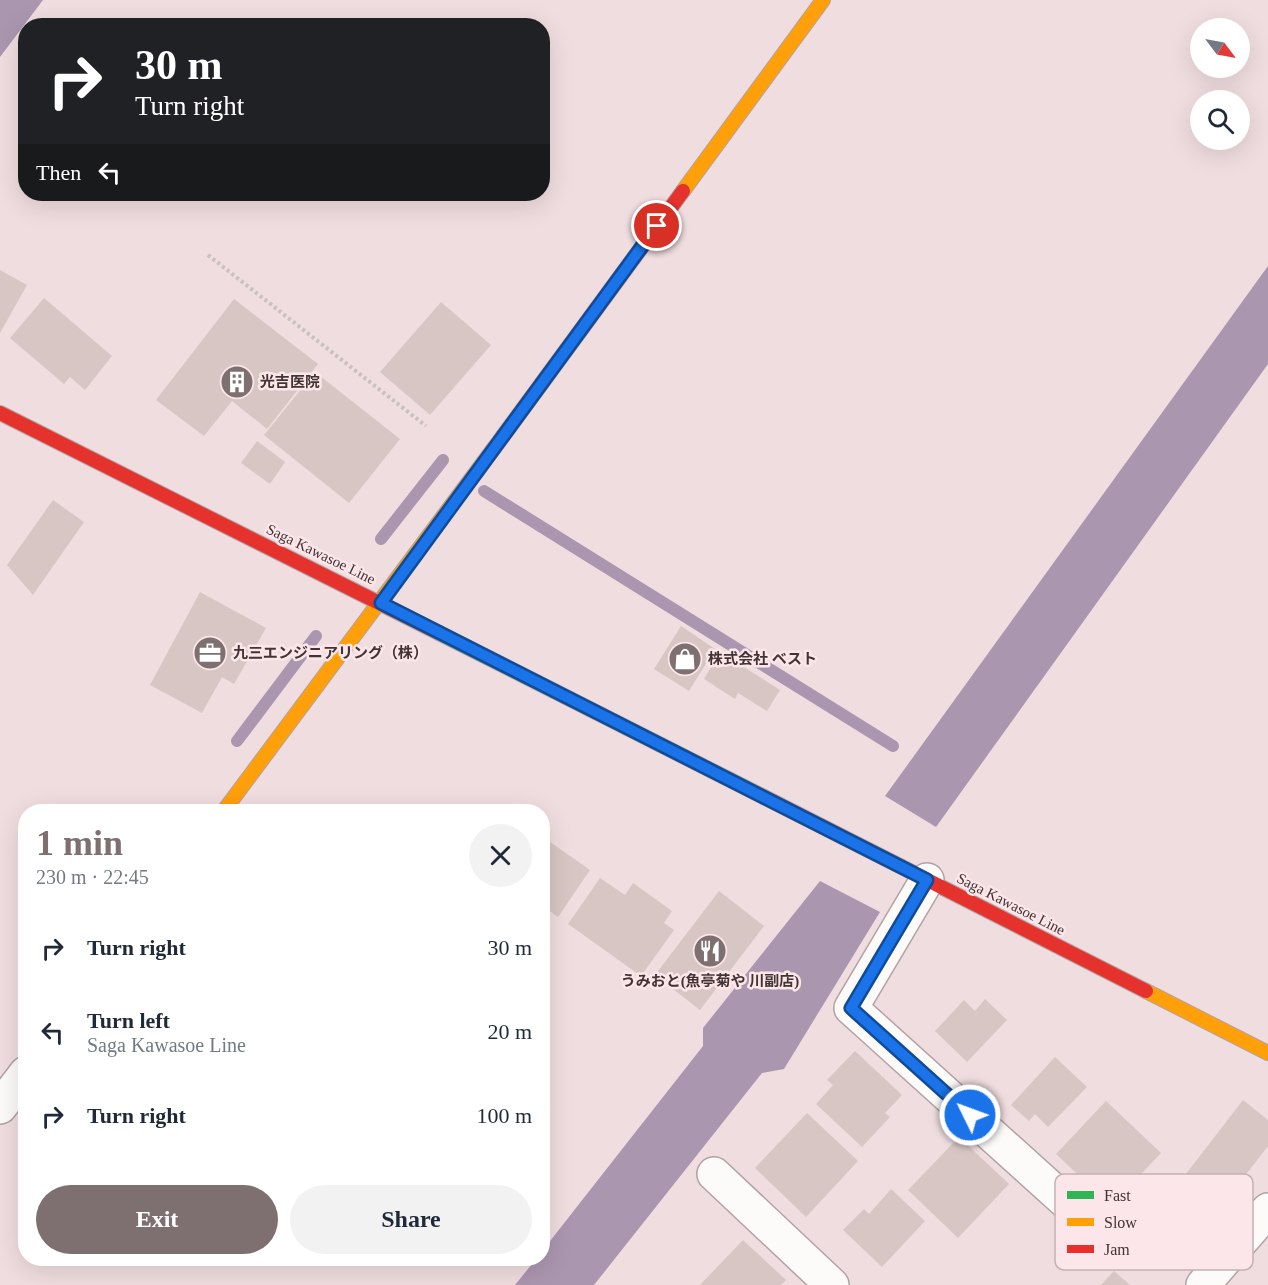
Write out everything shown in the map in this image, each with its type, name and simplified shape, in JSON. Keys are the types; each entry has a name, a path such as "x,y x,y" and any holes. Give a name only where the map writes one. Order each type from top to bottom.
{"main road":[{"path":"229,804 381,603 823,0"},
{"name":"Saga Kawasoe Line","path":"0,413 381,603 1268,1053"}],"street":[{"path":"927,880 851,1008 1055,1192"},
{"path":"0,1107 18,1083"},
{"path":"714,1174 832,1285"},
{"path":"1253,1227 1268,1210"},
{"path":"1203,1285 1216,1270"}],"path":[{"path":"208,255 426,426"}],"shaded area":[{"path":"0,0 43,0 29,18 18,18 18,33 0,57"},
{"path":"1268,266 1268,364 936,827 885,796"},
{"path":"820,881 880,912 784,1069 762,1073 594,1285 515,1285 530,1266 550,1266 550,1241 703,1046 703,1028"}],"building":[{"path":"0,270 27,285 0,333"},
{"path":"44,298 112,356 85,390 70,377 64,384 10,338"},
{"name":"光吉医院","path":"234,299 318,364 267,429 232,401 204,436 156,400"},
{"path":"441,302 491,345 430,415 380,372"},
{"path":"315,372 400,439 349,503 264,435"},
{"path":"257,441 285,462 270,484 241,463"},
{"path":"53,500 84,522 33,595 7,565"},
{"name":"九三エンジニアリング（株）","path":"200,592 266,628 234,684 222,677 202,713 150,685"},
{"name":"株式会社 ベスト","path":"681,626 715,649 689,691 654,669"},
{"path":"720,652 780,690 767,711 738,693 735,699 704,679"},
{"path":"550,842 590,870 558,917 550,911"},
{"path":"600,878 625,895 633,883 672,911 664,923 674,930 641,976 568,924"},
{"name":"うみおと(魚亭菊や 川副店)","path":"719,891 764,926 700,1010 655,975"},
{"path":"985,999 1007,1020 967,1062 935,1031 964,1000 975,1011"},
{"path":"855,1051 902,1095 885,1113 890,1117 862,1147 816,1104 833,1085 827,1080"},
{"path":"1055,1057 1087,1087 1048,1127 1035,1114 1029,1121 1011,1105"},
{"path":"1243,1100 1268,1120 1268,1146 1246,1174 1186,1174"},
{"path":"1106,1101 1161,1153 1141,1174 1077,1174 1056,1154"},
{"path":"807,1113 858,1161 806,1217 755,1168"},
{"path":"959,1137 1009,1184 958,1238 908,1190"},
{"path":"891,1189 925,1221 882,1267 843,1230 864,1209 869,1214"},
{"path":"743,1240 786,1280 781,1285 700,1285"},
{"path":"1114,1271 1130,1285 1101,1285"}],"waterway":[{"path":"381,539 443,460"},
{"path":"484,491 893,746"},
{"path":"237,741 316,636"}],"traffic: fast":[{"path":"439,633 764,797"}],"traffic: slow":[{"path":"683,191 823,0"},
{"path":"229,804 503,436"},
{"path":"1146,991 1268,1053"}],"traffic: jam":[{"path":"503,436 683,191"},
{"path":"0,413 439,633"},
{"path":"764,797 1146,991"}],"place":[{"name":"光吉医院","path":"237,382"},
{"name":"九三エンジニアリング（株）","path":"210,653"},
{"name":"株式会社 ベスト","path":"685,659"},
{"name":"うみおと(魚亭菊や 川副店)","path":"710,951"}],"route":[{"path":"657,226 381,603 927,880 851,1008 970,1115"}]}
